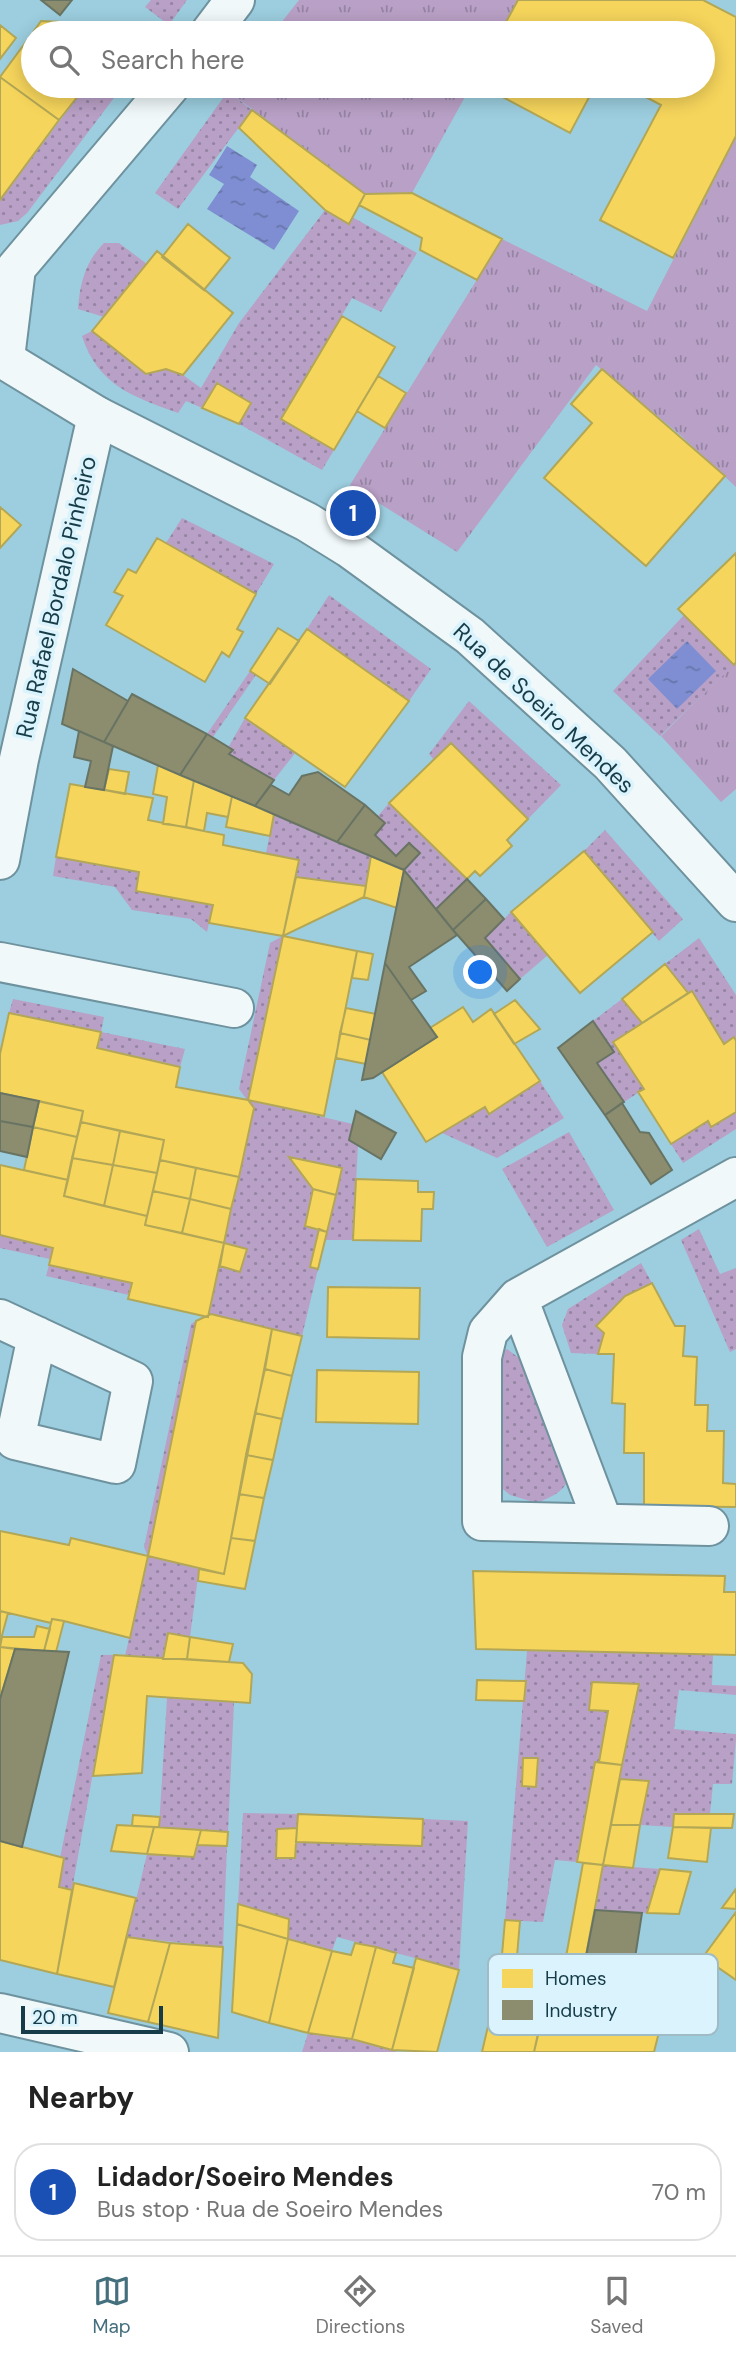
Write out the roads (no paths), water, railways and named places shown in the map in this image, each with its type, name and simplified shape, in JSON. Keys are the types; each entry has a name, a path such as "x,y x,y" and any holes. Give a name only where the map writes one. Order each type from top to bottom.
{"street":[{"path":"219,21 235,0"},
{"path":"3,357 8,266 159,98"},
{"name":"Rua de Soeiro Mendes","path":"3,357 97,416 307,522 349,548 470,636 610,763 736,902"},
{"name":"Rua Rafael Bordalo Pinheiro","path":"0,860 10,756 97,416"},
{"path":"0,962 234,1007"},
{"path":"709,1526 482,1521 482,1357 488,1332 518,1298 736,1177"},
{"path":"518,1298 603,1523"},
{"path":"0,1319 37,1336"},
{"path":"0,2013 163,2051"}],"water":[{"path":"227,146 257,165 250,177 299,211 274,250 207,209 224,184 209,175"},
{"path":"687,641 716,671 677,709 648,679"}],"place":[{"name":"Lidador/Soeiro Mendes","path":"353,513"}]}
